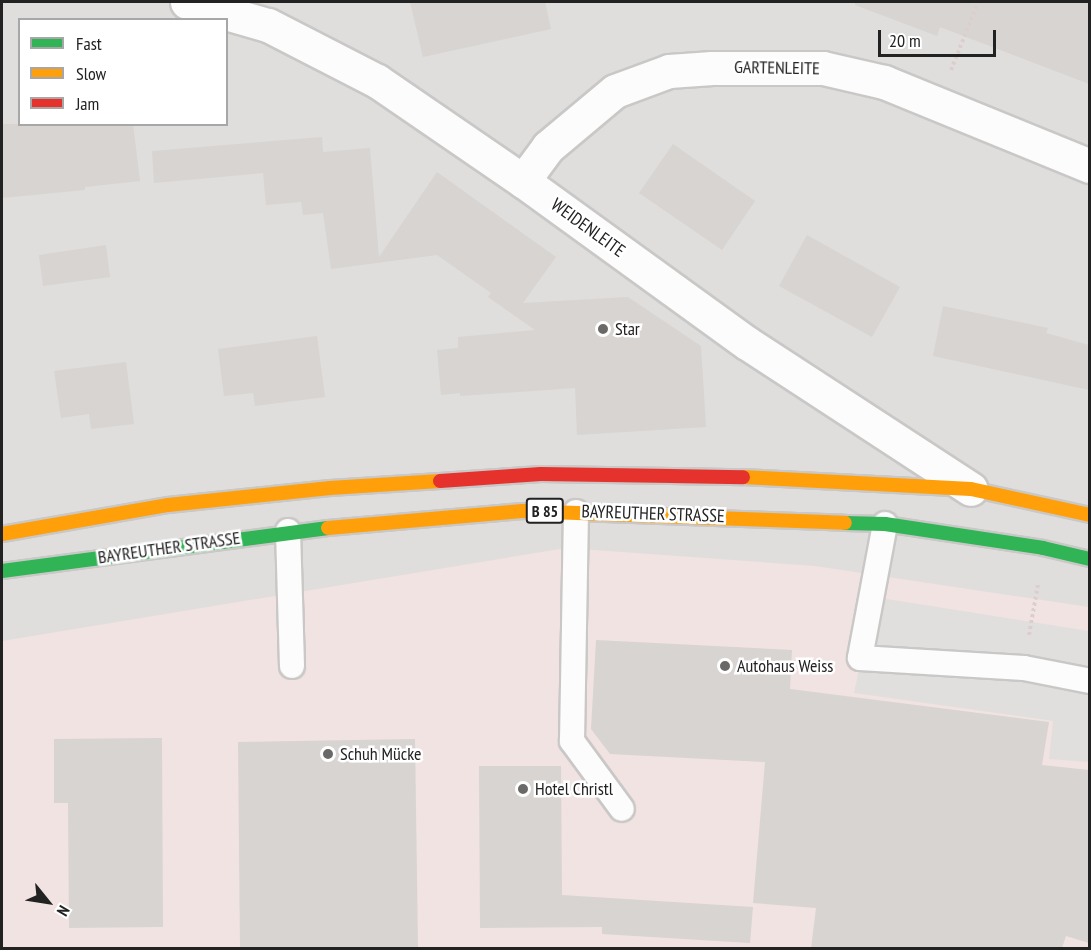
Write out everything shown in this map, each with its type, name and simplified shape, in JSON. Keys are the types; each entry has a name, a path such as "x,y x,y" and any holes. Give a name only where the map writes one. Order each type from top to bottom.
{"main road":[{"name":"BAYREUTHER STRASSE","path":"4,533 168,505 284,493 541,474 769,477 971,489 1089,515"},
{"name":"BAYREUTHER STRASSE","path":"2,571 288,531 522,511 885,524 1043,548 1089,559"}],"street":[{"name":"WEIDENLEITE","path":"187,2 266,13 377,81 524,181 747,343 971,489"},
{"name":"GARTENLEITE","path":"524,181 548,147 615,91 669,71 712,68 823,68 884,82 1089,166"}],"lane":[{"path":"576,512 572,741 622,808"},
{"path":"885,524 860,658 1024,668 1089,681"},
{"path":"288,531 292,666"}],"path":[{"path":"938,105 978,2"}],"shaded area":[{"path":"2,2 1089,2 1089,948 2,948"},
{"path":"566,548 815,566 1089,607 1089,948 2,948 2,641"},
{"path":"874,597 1089,631 1089,762 1049,759 1053,721 854,693"}],"building":[{"path":"410,2 545,2 551,29 423,57"},
{"path":"855,2 1089,2 1089,84 940,27 937,36 855,5"},
{"path":"2,124 133,126 140,181 85,187 85,190 2,198"},
{"path":"322,137 323,152 370,148 379,257 437,172 556,257 523,303 628,297 701,346 706,427 577,435 575,388 460,396 460,393 441,395 437,350 458,348 458,337 535,330 488,297 491,293 437,255 331,269 323,213 303,215 301,202 266,205 263,173 154,183 152,151"},
{"path":"673,144 755,201 722,250 639,193"},
{"path":"807,235 900,287 872,337 779,286"},
{"path":"106,245 110,277 43,286 39,255"},
{"path":"943,306 1048,328 1046,333 1089,345 1089,390 933,356"},
{"path":"317,336 325,397 255,406 253,393 224,396 218,349"},
{"path":"126,362 134,424 91,429 89,414 61,418 54,371"},
{"path":"596,640 792,650 790,689 1049,722 1042,765 1089,770 1089,943 1066,936 1062,948 811,948 816,908 753,903 765,762 610,754 591,729"},
{"path":"162,738 163,927 69,928 68,803 54,803 54,739"},
{"path":"415,739 418,948 240,948 238,742"},
{"path":"479,766 561,766 562,895 753,907 750,943 602,934 602,927 480,928"}],"traffic: fast":[{"path":"845,523 885,524 1043,548 1090,559"},
{"path":"2,571 328,528"}],"traffic: slow":[{"path":"743,477 971,489 1090,515"},
{"path":"2,534 168,505 330,488 440,481"},
{"path":"328,528 522,511 845,523"}],"traffic: jam":[{"path":"440,481 541,474 743,477"}],"place":[{"name":"Star","path":"603,329"},
{"name":"Autohaus Weiss","path":"725,666"},
{"name":"Schuh Mücke","path":"328,754"},
{"name":"Hotel Christl","path":"523,789"}]}
